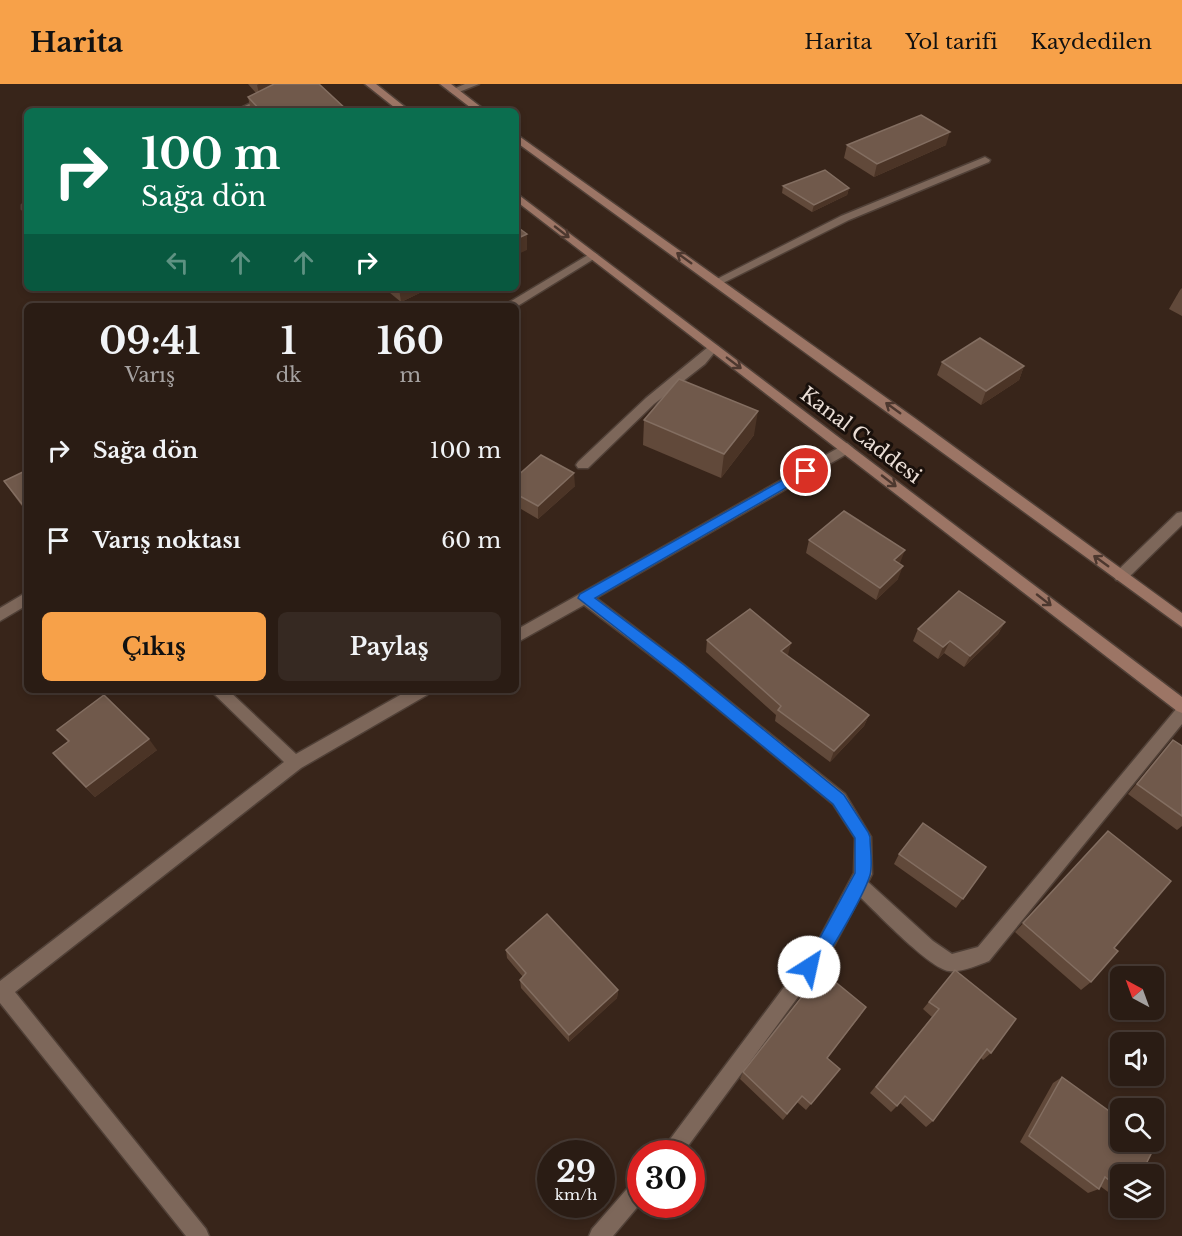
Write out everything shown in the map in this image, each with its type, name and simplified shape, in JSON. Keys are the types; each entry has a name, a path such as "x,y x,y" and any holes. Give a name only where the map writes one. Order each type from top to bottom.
{"main road":[{"path":"370,84 401,108"},
{"path":"445,84 477,108"},
{"path":"519,139 1182,621"},
{"name":"Kanal Caddesi","path":"519,198 1182,706"}],"street":[{"path":"245,108 300,84"},
{"path":"454,91 474,84"},
{"path":"717,282 845,218 985,160"},
{"path":"513,303 593,255"},
{"path":"583,465 650,401 701,361 713,347"},
{"path":"519,635 847,448"},
{"path":"1121,576 1182,517"},
{"path":"585,598 679,669 839,799 863,837 863,873 823,949 680,1140"},
{"path":"0,615 24,600"},
{"path":"221,693 295,763"},
{"path":"199,1236 1,991 295,763 417,693"},
{"path":"858,884 927,947 950,963 983,955 1182,713"},
{"path":"599,1236 627,1204"}],"building":[{"path":"274,84 319,84 345,108 258,108 248,97"},
{"path":"921,115 950,132 877,164 847,145"},
{"path":"825,170 849,188 814,205 783,186"},
{"path":"519,228 527,234 519,238"},
{"path":"980,338 1024,366 986,391 942,362"},
{"path":"679,379 758,411 724,454 644,420"},
{"path":"541,455 574,473 538,506 519,496 519,474"},
{"path":"24,471 24,503 22,504 4,481"},
{"path":"844,511 905,550 894,560 903,566 880,588 809,540"},
{"path":"959,591 1005,622 970,656 950,641 943,647 918,629"},
{"path":"750,609 791,643 781,651 869,715 834,751 778,710 781,706 707,640"},
{"path":"104,695 149,739 86,787 53,753 69,741 57,730"},
{"path":"1173,740 1182,746 1182,816 1137,784"},
{"path":"923,823 986,867 963,899 899,854"},
{"path":"1108,831 1171,881 1114,948 1118,951 1091,982 1023,923"},
{"path":"547,914 618,990 569,1035 520,980 526,973 506,950"},
{"path":"955,970 1016,1019 991,1053 987,1049 933,1121 905,1096 897,1106 876,1087 939,1009 929,1002"},
{"path":"822,971 866,1007 827,1058 840,1069 811,1104 802,1096 787,1114 743,1072"},
{"path":"1062,1077 1110,1112 1110,1152 1152,1152 1146,1164 1110,1164 1110,1181 1105,1177 1099,1189 1029,1136"}],"route":[{"path":"806,471 585,598 679,669 839,799 863,837 863,873 823,949 809,967"}]}
